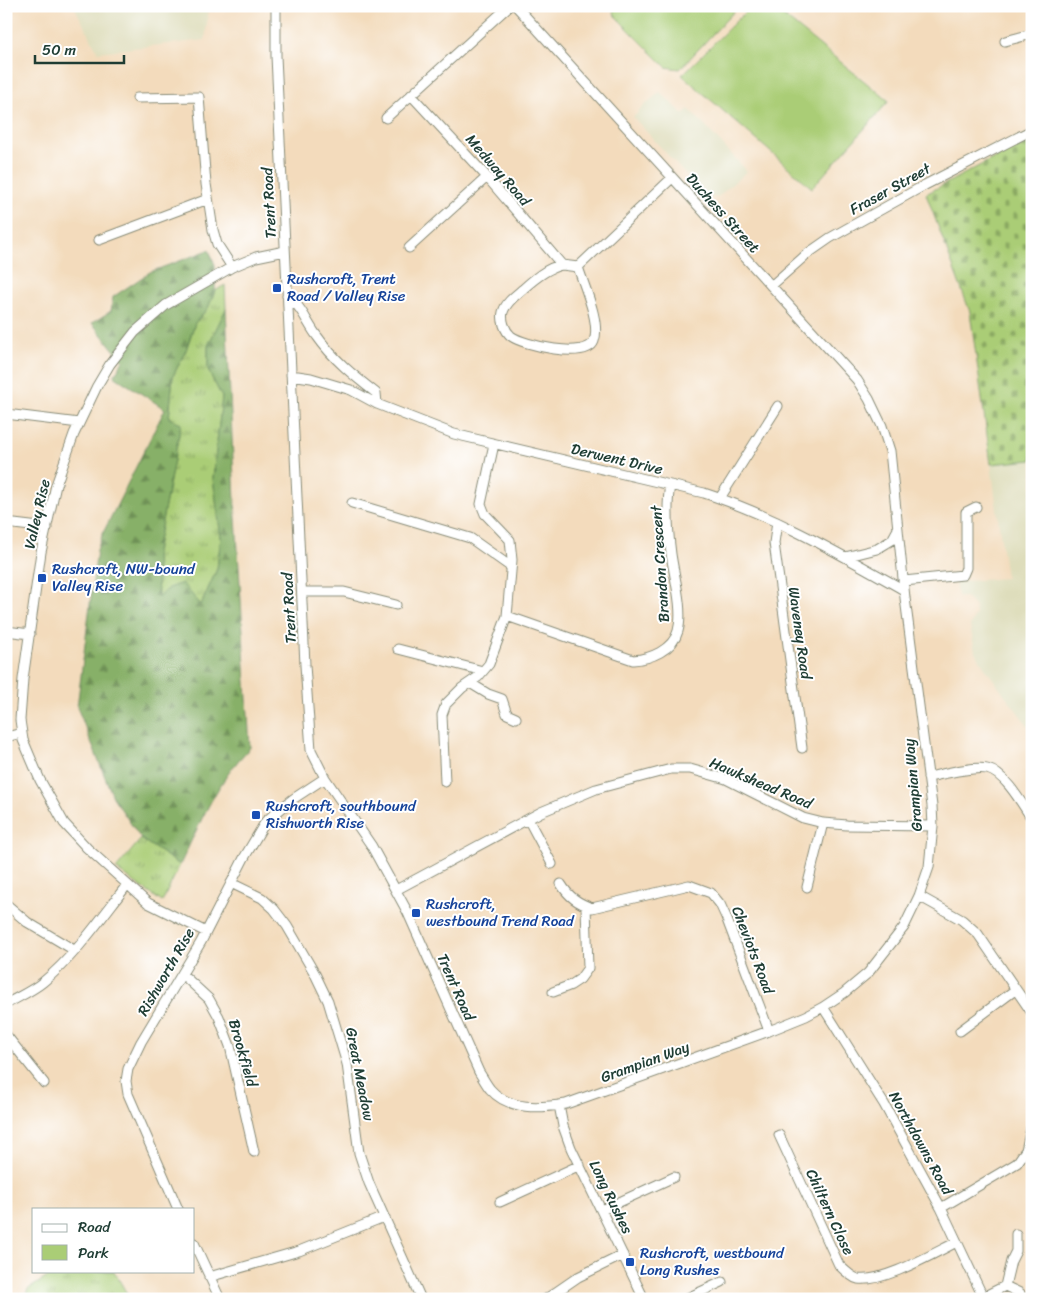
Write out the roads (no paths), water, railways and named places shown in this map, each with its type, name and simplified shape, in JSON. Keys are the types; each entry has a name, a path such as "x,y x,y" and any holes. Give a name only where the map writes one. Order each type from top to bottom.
{"street":[{"name":"Trent Road","path":"276,6 276,56 287,296 311,750 317,765 370,845 396,890 476,1064 491,1090 513,1104 540,1108 559,1105"},
{"path":"386,118 509,6"},
{"name":"Duchess Street","path":"516,6 857,380 882,426 890,451"},
{"path":"1005,41 1032,34"},
{"name":"Medway Road","path":"411,95 487,177 562,265"},
{"path":"137,98 199,97 212,230 217,244 232,268"},
{"name":"Fraser Street","path":"770,286 807,254 830,238 925,185 1032,130"},
{"path":"410,248 487,177"},
{"path":"578,267 672,178"},
{"path":"99,240 208,199"},
{"name":"Valley Rise","path":"206,932 148,903 86,848 64,823 31,762 22,733 20,720 24,679 42,552 56,485 79,423 110,364 135,332 166,304 256,257 285,251"},
{"path":"553,266 578,267 594,317 596,331 592,345 576,351 559,350 523,342 512,337 507,332 503,313 507,305 533,281 553,266"},
{"path":"287,296 294,300 331,354 350,373 376,393 377,404"},
{"name":"Derwent Drive","path":"291,375 312,378 351,390 377,404 454,434 720,498 777,522 904,585"},
{"path":"720,498 778,406"},
{"path":"6,414 79,423"},
{"path":"445,782 442,715 446,704 489,664 507,616 511,567 510,540 485,514 481,504 494,444"},
{"name":"Grampian Way","path":"559,1105 601,1092 806,1016 844,993 868,973 904,927 919,896 928,867 933,826 890,451"},
{"name":"Brandon Crescent","path":"507,616 633,660 646,659 665,649 679,630 679,604 671,554 667,507 670,485"},
{"path":"352,503 470,538 511,567"},
{"path":"904,585 963,575 966,568 966,512 976,506"},
{"name":"Waveney Road","path":"777,522 774,543 802,748"},
{"path":"6,523 47,528"},
{"path":"845,557 877,549 892,540 898,529"},
{"path":"302,592 344,592 396,605"},
{"path":"6,631 30,634"},
{"path":"398,649 483,671"},
{"path":"470,683 488,694 502,699 507,714 516,718"},
{"path":"6,737 22,733"},
{"name":"Hawkshead Road","path":"396,890 528,819 596,789 671,769 690,768 726,779 803,818 823,823 933,826"},
{"path":"928,777 960,771 987,769 996,773 1005,781 1032,819"},
{"name":"Rishworth Rise","path":"178,1208 128,1094 126,1081 128,1069 141,1042 206,932 266,821 293,799 325,778"},
{"path":"528,819 552,864"},
{"path":"807,887 823,823"},
{"name":"Great Meadow","path":"231,883 262,898 274,909 287,926 315,974 328,1001 347,1064 359,1153 369,1183 421,1299"},
{"path":"553,992 571,985 580,979 588,968 586,906 577,902 566,893 561,884"},
{"path":"6,1004 42,983 74,950 127,885"},
{"name":"Cheviots Road","path":"586,906 592,908 689,885 711,893 720,904 726,916 769,1031"},
{"path":"919,896 962,920 978,934 1032,1013"},
{"path":"6,904 28,922 74,950"},
{"name":"Brookfield","path":"182,974 209,999 230,1046 254,1152"},
{"path":"960,1031 1015,990"},
{"name":"Northdowns Road","path":"823,1007 884,1104 941,1208 984,1298"},
{"path":"6,1035 44,1083"},
{"name":"Long Rushes","path":"559,1105 566,1133 580,1165 644,1299"},
{"path":"941,1208 1017,1163 1026,1150 1032,1125"},
{"name":"Chiltern Close","path":"779,1134 839,1265 846,1272 856,1278 878,1278 958,1242"},
{"path":"500,1202 580,1165"},
{"path":"602,1210 674,1177"},
{"path":"209,1277 299,1251 384,1217"},
{"path":"1006,1286 1011,1261 1016,1251 1016,1234"},
{"path":"195,1245 220,1299"},
{"path":"546,1299 578,1278 623,1255"},
{"path":"685,1299 722,1282"},
{"path":"1006,1286 1020,1293"},
{"path":"984,1298 1006,1286"}],"place":[{"name":"Rushcroft, Trent Road / Valley Rise","path":"277,288"},
{"name":"Rushcroft, NW-bound Valley Rise","path":"42,578"},
{"name":"Rushcroft, southbound Rishworth Rise","path":"256,815"},
{"name":"Rushcroft, westbound Trend Road","path":"416,913"},
{"name":"Rushcroft, westbound Long Rushes","path":"630,1262"}]}
